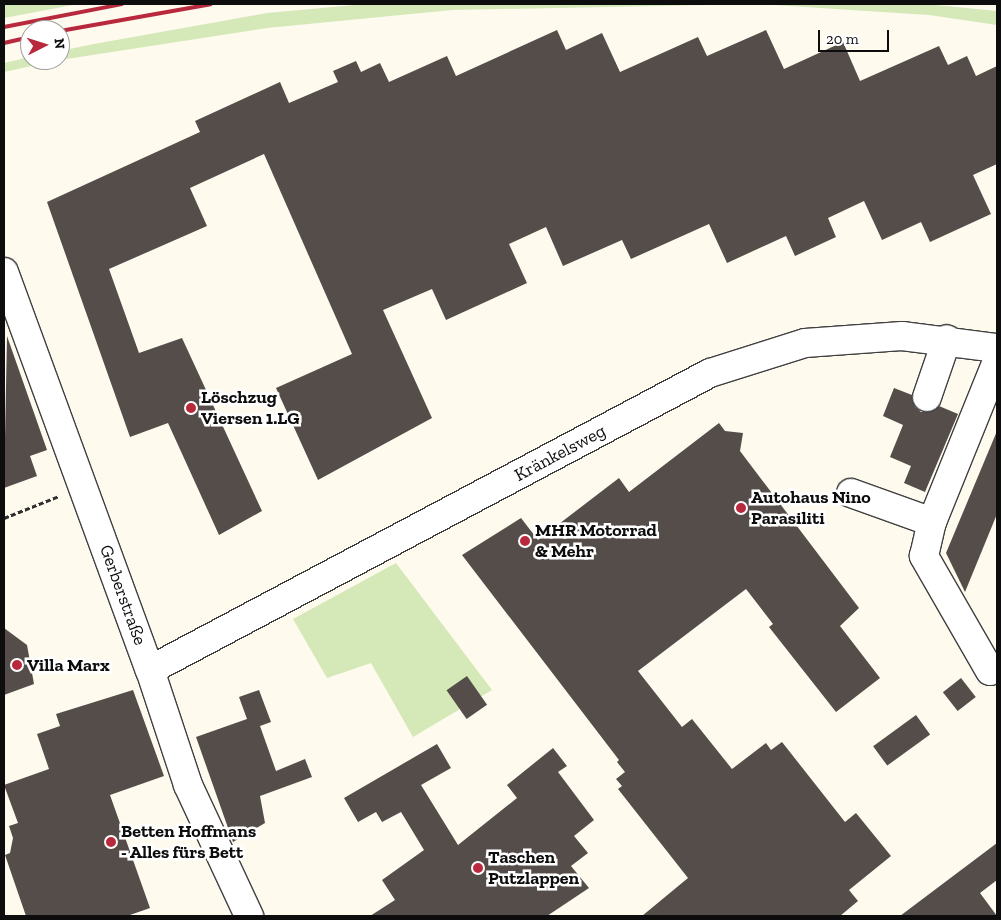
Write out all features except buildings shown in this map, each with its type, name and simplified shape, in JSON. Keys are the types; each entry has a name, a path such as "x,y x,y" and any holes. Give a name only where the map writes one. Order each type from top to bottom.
{"street":[{"name":"Gerberstraße","path":"4,272 150,670 192,794 240,914"},
{"name":"Kränkelsweg","path":"150,670 710,373 805,343 902,336 947,338 997,348"},
{"path":"927,397 947,338"},
{"path":"990,671 924,556 932,522 997,361"},
{"path":"851,493 932,522"}],"path":[{"path":"4,518 83,487"}],"green space":[{"path":"4,4 78,4 4,18"},
{"path":"366,4 759,4 452,10 267,28 70,58 70,49 267,13"},
{"path":"759,4 925,4 997,11 997,25 929,15"},
{"path":"20,59 20,69 4,72 4,63"},
{"path":"396,563 492,690 413,737 371,663 327,678 293,619"}],"railway":[{"path":"4,27 122,4"},
{"path":"70,29 211,4"},
{"path":"4,43 20,39"}],"place":[{"name":"Löschzug Viersen 1.LG","path":"191,408"},
{"name":"Autohaus Nino Parasiliti","path":"741,508"},
{"name":"MHR Motorrad & Mehr","path":"525,541"},
{"name":"Villa Marx","path":"17,665"},
{"name":"Betten Hoffmans - Alles fürs Bett","path":"111,842"},
{"name":"Taschen Putzlappen","path":"478,868"}]}
